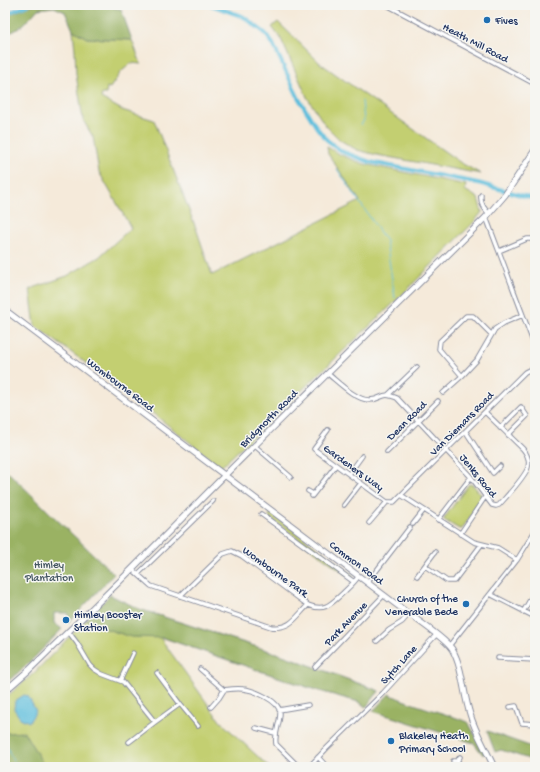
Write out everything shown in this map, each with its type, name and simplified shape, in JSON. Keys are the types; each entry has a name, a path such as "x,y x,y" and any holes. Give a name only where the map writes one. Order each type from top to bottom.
{"main road":[{"name":"Bridgnorth Road","path":"5,692 132,569 225,475 488,216 505,195 535,150"},
{"name":"Wombourne Road","path":"5,310 225,475"},
{"name":"Common Road","path":"225,475 449,646 456,660 474,728 494,767"}],"street":[{"name":"Heath Mill Road","path":"387,5 535,84"},
{"path":"481,195 480,200 488,216 499,251 535,347"},
{"path":"499,251 527,239 535,239"},
{"path":"462,376 440,352 438,346 440,341 466,316 469,315 473,316 491,334"},
{"path":"444,393 476,360 491,334 499,326 523,315"},
{"path":"328,374 360,398 371,400 389,394 417,367"},
{"name":"Van Diemans Road","path":"402,495 525,372 535,367"},
{"path":"444,385 448,388"},
{"name":"Jenks Road","path":"389,394 397,398 447,450 485,497 492,505 496,506 499,505 528,469 529,463 526,453 485,412"},
{"name":"Dean Road","path":"387,452 438,401"},
{"path":"500,428 521,407 527,416 508,436"},
{"name":"Gardeners Way","path":"331,436 327,431 314,449 387,502 394,502 402,495"},
{"path":"466,432 493,473 500,466"},
{"path":"255,446 291,477"},
{"path":"349,474 362,457 356,455"},
{"path":"308,491 312,495 336,465"},
{"path":"286,472 289,467"},
{"path":"438,520 471,478"},
{"path":"342,498 345,503 361,483"},
{"path":"402,495 438,520 474,542 498,548 517,560"},
{"path":"460,534 485,497"},
{"path":"138,574 213,501"},
{"path":"369,523 387,502"},
{"path":"265,516 270,510"},
{"path":"367,582 424,510"},
{"path":"186,514 192,521"},
{"name":"Common Road","path":"261,514 354,582"},
{"path":"449,646 517,560 535,531"},
{"path":"425,566 447,581 454,581 481,544"},
{"name":"Wombourne Park","path":"180,596 223,554 232,551 242,556 308,605 317,608 329,606 358,577"},
{"path":"417,576 435,552"},
{"name":"Wombourne Park","path":"132,569 151,586 271,627 280,628 290,624 308,605"},
{"path":"523,612 535,591"},
{"path":"490,594 535,617"},
{"name":"Park Avenue","path":"322,667 317,665 384,596"},
{"path":"377,641 389,630 402,622 409,614"},
{"path":"68,631 77,643 85,659 94,669 120,681 128,687 155,722"},
{"path":"376,634 380,638"},
{"name":"Sytch Lane","path":"309,767 372,705 436,635"},
{"path":"120,681 133,653"},
{"path":"498,658 535,660"},
{"path":"206,667 202,670 224,690 242,689 251,691 272,701 279,710 279,718 275,733 276,744 299,767"},
{"path":"158,673 198,726"},
{"path":"211,707 224,690"},
{"path":"129,742 180,704"},
{"path":"279,710 308,705"},
{"path":"510,707 516,706 522,722 535,724"},
{"path":"257,735 257,729 275,733"},
{"path":"318,757 327,767"},
{"path":"457,760 462,767"}],"green space":[{"path":"32,5 114,5 114,8 121,9 132,40 87,38 73,30 65,12 54,7 38,9 19,28 5,34 5,16"},
{"path":"278,22 320,63 461,163 481,174 377,155 357,150 340,140 325,125 307,97 281,39 272,27"},
{"path":"73,30 87,38 132,40 141,64 131,63 121,72 110,88 107,87 106,94 102,94 101,98 122,110 154,120 197,231 212,275 360,201 328,154 327,147 341,155 364,164 466,185 465,190 478,198 482,212 474,222 397,300 221,467 127,393 35,326 30,289 67,276 99,257 131,228 99,172 93,137 83,120 76,74"},
{"name":"Himley Plantation","path":"5,469 114,574 68,623 68,613 54,613 54,623 62,629 27,665 5,684"},
{"path":"469,484 473,485 483,497 462,529 459,529 444,520 444,518"},
{"path":"271,513 353,575 353,577 351,578 269,517"},
{"path":"110,595 139,609 285,656 379,691 366,707 359,702 316,690 164,638 161,639 220,721 269,767 5,767 5,698 34,673"},
{"path":"110,595 139,609 285,656 379,691 366,707 359,702 316,690 164,638 131,637 97,626 86,619"},
{"path":"389,694 468,722 485,753 483,755 474,743 373,711"},
{"path":"487,731 535,748 535,761 501,750 495,752"},
{"path":"24,732 45,767 5,767 5,733"}],"water":[{"path":"24,695 28,696 36,711 29,722 20,718 14,709 15,701"}],"waterway":[{"path":"5,14 28,5"},
{"path":"211,5 244,17 265,33 273,44 299,99 317,128 327,140 343,152 370,162 478,183 535,199"},
{"path":"361,125 364,120 362,101"},
{"path":"337,169 386,241 395,298"},
{"path":"6,745 16,767"}],"place":[{"name":"Fives","path":"487,20"},
{"name":"Church of the Venerable Bede","path":"466,604"},
{"name":"Himley Booster Station","path":"66,620"},
{"name":"Blakeley Heath Primary School","path":"391,741"}]}
